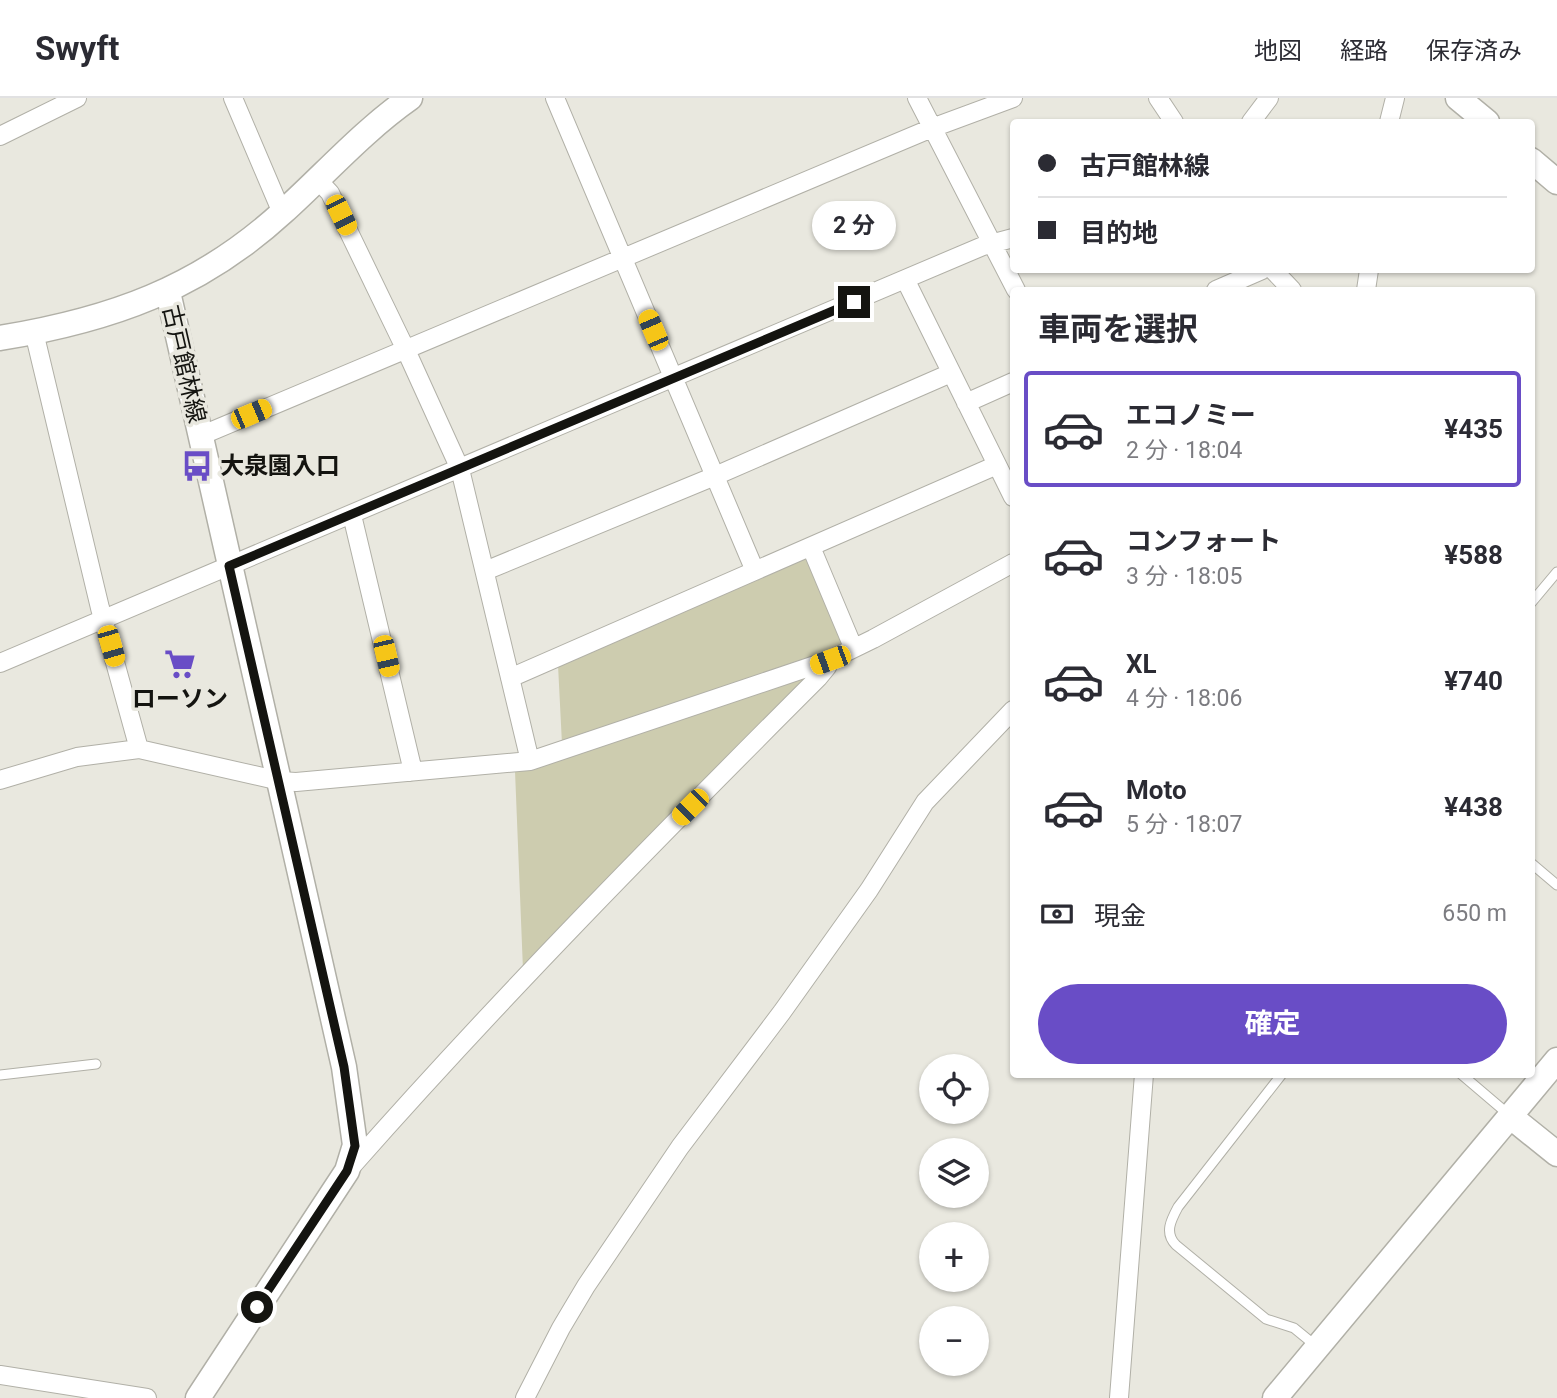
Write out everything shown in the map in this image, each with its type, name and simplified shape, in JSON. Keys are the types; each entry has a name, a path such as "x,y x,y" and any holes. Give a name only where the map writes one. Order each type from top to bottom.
{"main road":[{"name":"古戸館林線","path":"198,1398 347,1171 355,1146 344,1067 168,292 223,260 282,214 369,130 410,98"},
{"path":"1458,98 1483,119"},
{"path":"1535,163 1557,181"},
{"path":"0,338 83,321 168,292"},
{"path":"1275,1398 1557,1060"},
{"path":"1511,1116 1557,1154"}],"street":[{"path":"0,136 77,98"},
{"path":"233,98 282,214"},
{"path":"555,98 755,571"},
{"path":"917,98 1014,287"},
{"path":"200,436 932,128 1013,98"},
{"path":"1158,98 1172,119"},
{"path":"1253,119 1269,98"},
{"path":"1386,119 1395,98"},
{"path":"317,179 330,193 460,469 530,761"},
{"path":"0,663 992,244 1010,239"},
{"path":"1223,287 1255,273"},
{"path":"1276,273 1289,287"},
{"path":"905,281 1010,491"},
{"path":"34,332 104,620 139,748"},
{"path":"485,571 715,476 951,373"},
{"path":"966,403 1010,383"},
{"path":"510,678 997,465"},
{"path":"352,515 411,763 410,772"},
{"path":"811,547 853,647"},
{"path":"0,780 76,757 139,748 280,781 296,782 530,761 830,660 1010,565"},
{"path":"347,1171 525,976 818,678 830,660"},
{"path":"525,1398 586,1286 680,1147 782,1012 869,890 925,802 1010,713"},
{"path":"1119,1398 1144,1078"},
{"path":"0,1375 147,1398"}],"lane":[{"path":"1535,598 1557,572"},
{"path":"1535,866 1557,885"},
{"path":"0,1075 96,1064"},
{"path":"1279,1078 1178,1207 1168,1231 1170,1239 1176,1245 1266,1319 1294,1328 1318,1348"},
{"path":"1466,1078 1511,1116"}],"green space":[{"path":"806,549 844,645 824,655 562,744 558,665"},
{"path":"817,671 523,970 515,771"}],"place":[{"name":"大泉園入口","path":"197,466"},
{"name":"ローソン","path":"180,664"}],"route":[{"path":"257,1307 347,1171 355,1146 344,1067 229,566 854,302"}]}
